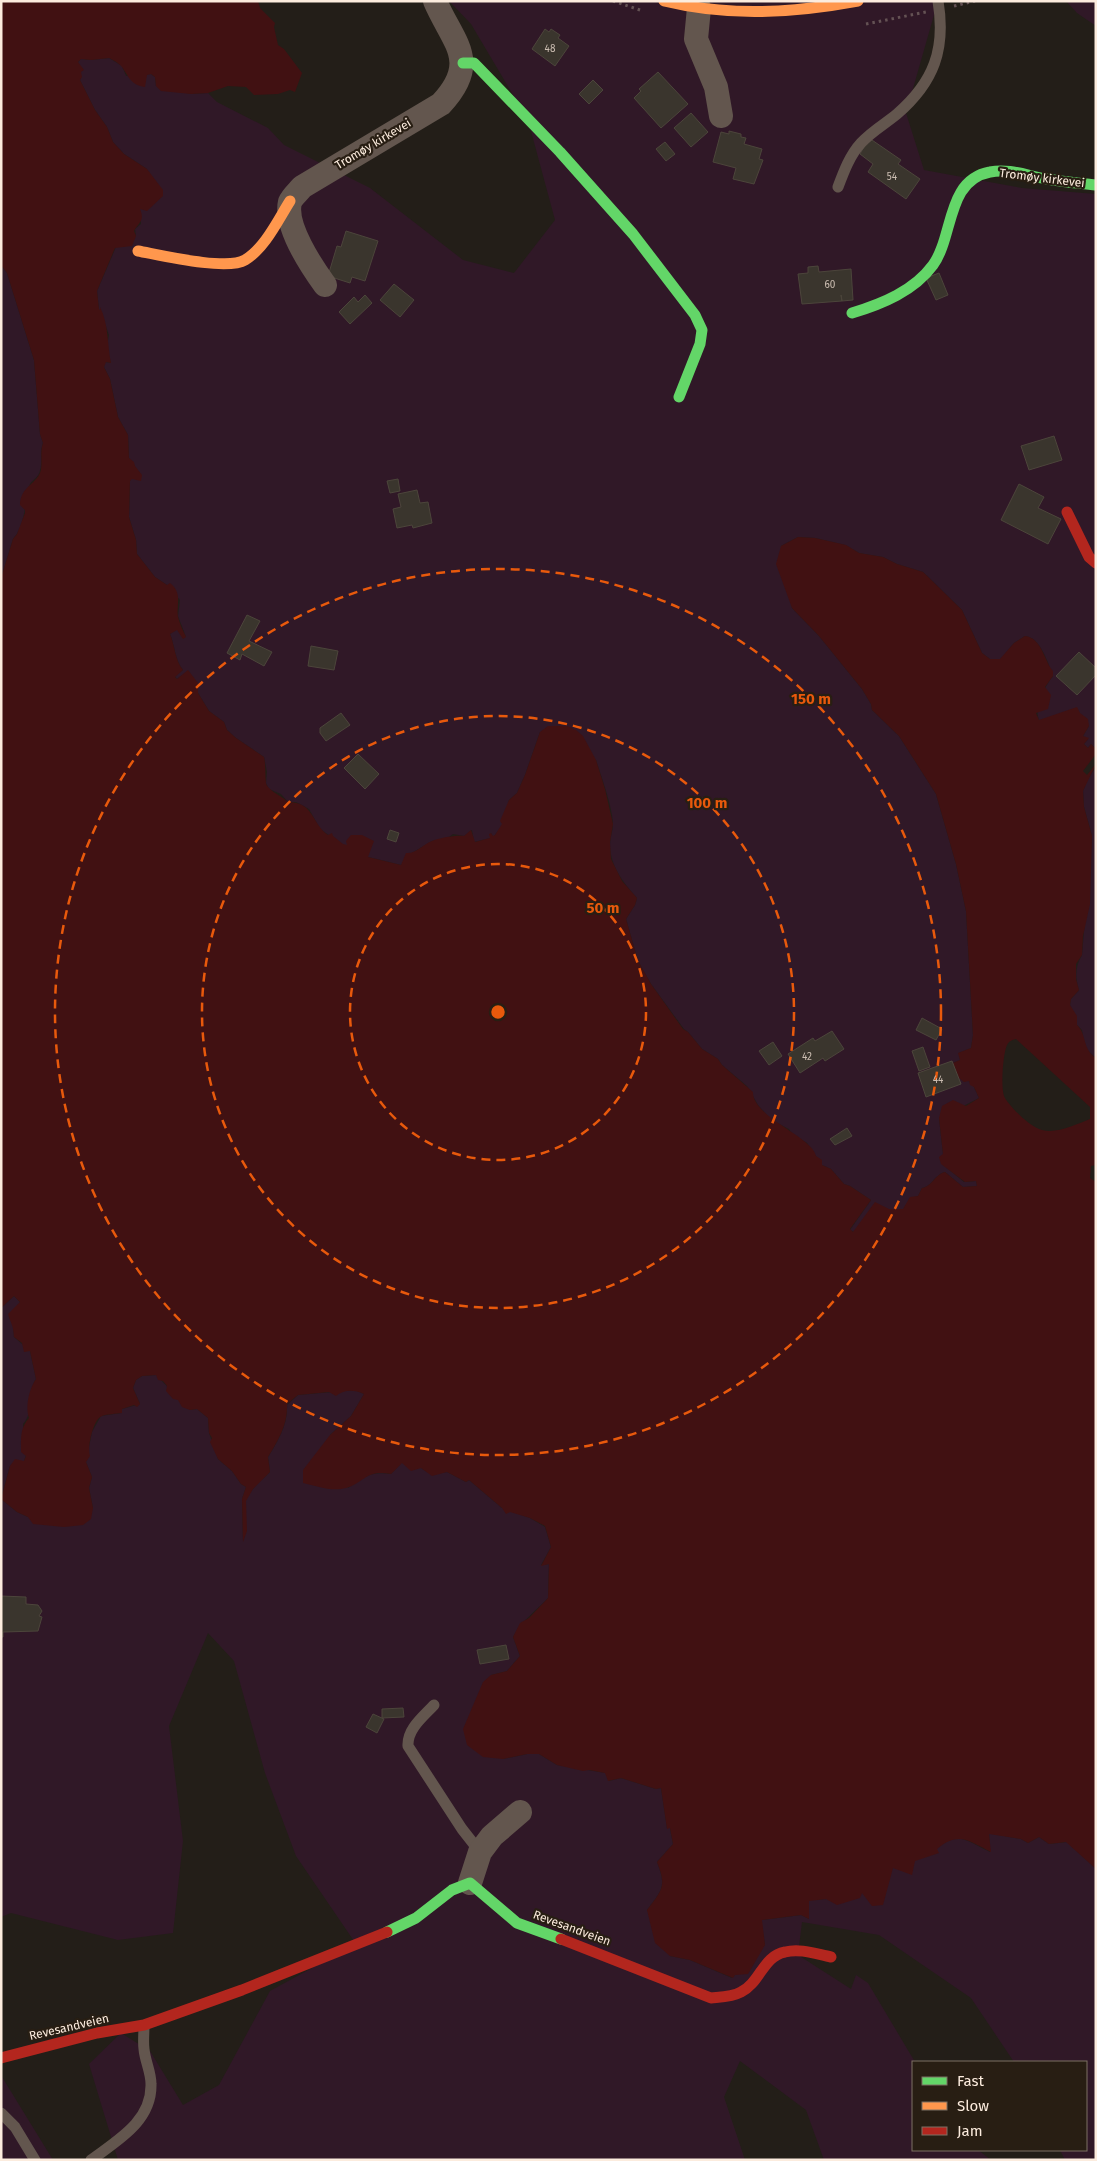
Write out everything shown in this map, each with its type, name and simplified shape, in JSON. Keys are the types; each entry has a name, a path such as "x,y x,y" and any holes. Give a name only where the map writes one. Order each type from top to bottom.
{"street":[{"path":"435,1 460,49 463,63 474,63 560,152 633,234 695,315 702,330 700,344 679,397"},
{"path":"664,1 699,8 733,11 799,10 858,1"},
{"path":"699,8 696,40 716,87 720,116"},
{"name":"Tromøy kirkevei","path":"290,201 302,187 442,104 453,91 463,63"},
{"name":"Tromøy kirkevei","path":"852,313 876,306 907,289 933,265 942,250 958,196 970,181 982,174 1002,170 1046,179 1096,185"},
{"path":"138,251 206,262 235,263 243,261 255,251 290,201"},
{"path":"290,201 293,230 312,267 325,285"},
{"path":"1067,512 1089,557 1096,563"},
{"path":"470,1883 480,1852 492,1836 520,1812"},
{"name":"Revesandveien","path":"1,2058 97,2033 144,2025 242,1990 310,1961 387,1932 416,1918 452,1890 470,1883 517,1923 585,1947 711,1998 732,1996 746,1989 768,1961 780,1953 798,1950 831,1957"}],"lane":[{"path":"838,187 852,154 860,144 898,113 933,72 941,38 938,1"},
{"path":"434,1705 413,1728 408,1738 408,1746 462,1829 480,1852"},
{"path":"92,2160 125,2136 143,2116 150,2102 152,2083 144,2048 144,2025"},
{"path":"1,2113 15,2127 35,2160"}],"shaded area":[{"path":"1,1 258,1 260,8 275,23 274,27 278,45 284,49 302,73 295,92 290,90 278,94 254,95 246,87 228,86 208,93 191,94 161,91 156,86 155,77 151,74 147,75 145,87 140,86 131,80 119,64 109,58 81,59 78,62 84,70 81,72 82,77 80,80 95,110 107,127 113,142 124,154 147,169 163,190 163,196 147,211 140,209 142,219 134,231 136,236 132,246 115,248 97,291 99,309 100,307 106,328 111,363 106,362 104,367 110,379 118,417 128,435 129,458 134,462 142,475 141,481 132,479 130,481 129,517 136,540 137,554 155,577 167,585 170,583 178,595 178,617 186,637 183,639 177,630 170,634 177,658 183,670 175,677 177,679 188,670 198,683 198,693 209,711 224,722 227,730 236,738 264,757 266,783 272,791 288,802 303,805 308,809 322,830 328,835 332,833 343,844 347,845 346,841 351,835 362,835 374,841 368,857 401,865 406,853 413,852 435,840 452,836 464,836 471,830 475,842 490,838 489,834 491,833 493,836 495,835 502,824 500,821 509,800 517,793 525,775 540,732 548,726 567,726 576,730 583,736 596,760 605,789 613,824 610,842 611,859 622,881 637,898 626,919 638,961 651,984 683,1029 688,1032 702,1049 718,1059 722,1065 753,1092 755,1101 762,1110 804,1141 816,1156 822,1160 822,1165 831,1169 844,1184 871,1200 850,1229 853,1232 875,1202 889,1209 903,1209 910,1197 918,1196 922,1188 942,1173 945,1172 963,1187 977,1186 976,1181 965,1182 941,1164 939,1157 943,1154 939,1118 942,1106 953,1100 966,1106 979,1098 969,1081 964,1082 959,1078 953,1063 960,1060 958,1053 971,1048 973,1035 966,911 956,864 936,794 899,736 872,710 871,704 862,689 819,636 792,608 776,564 781,546 798,537 815,538 846,545 859,553 883,557 897,564 923,572 962,610 982,653 990,659 1000,659 1014,643 1025,636 1031,638 1039,645 1053,671 1053,676 1045,687 1051,695 1048,709 1036,713 1039,720 1077,707 1080,713 1088,719 1089,726 1083,736 1089,738 1084,744 1088,748 1091,744 1096,749 1096,754 1083,771 1087,775 1096,764 1083,791 1084,807 1092,836 1090,904 1083,936 1082,955 1076,964 1076,979 1079,990 1071,999 1070,1005 1077,1016 1077,1025 1086,1046 1096,1058 1096,1165 1091,1166 1090,1178 1096,1182 1096,1869 1066,1842 1049,1844 1039,1837 1028,1843 1021,1839 989,1834 991,1852 970,1841 951,1840 937,1849 939,1853 915,1861 912,1875 893,1868 883,1905 872,1906 862,1893 860,1898 837,1905 826,1899 809,1901 809,1919 801,1915 762,1920 765,1945 748,1974 735,1975 733,1978 690,1960 670,1956 655,1943 647,1910 661,1888 662,1877 657,1862 673,1844 670,1828 667,1829 661,1788 656,1789 621,1778 608,1781 605,1773 589,1770 583,1771 557,1765 539,1754 527,1754 503,1759 483,1757 467,1745 463,1729 483,1682 491,1675 507,1671 520,1656 513,1637 520,1623 529,1618 548,1598 549,1564 541,1566 551,1547 545,1526 530,1518 510,1512 506,1514 502,1508 469,1480 466,1482 447,1472 432,1476 421,1468 411,1471 402,1463 391,1474 376,1473 346,1488 330,1489 303,1483 303,1470 330,1435 351,1416 364,1394 350,1391 336,1396 329,1392 298,1395 287,1404 284,1425 268,1457 270,1472 253,1489 246,1501 247,1531 243,1542 242,1499 246,1487 218,1459 210,1442 212,1438 209,1433 208,1418 197,1409 190,1410 182,1407 178,1400 173,1399 166,1391 167,1386 163,1381 158,1380 156,1375 142,1376 136,1380 133,1388 140,1404 137,1407 134,1405 122,1409 122,1413 102,1416 93,1428 90,1441 90,1456 86,1462 92,1477 89,1488 93,1508 91,1519 83,1525 64,1527 33,1524 28,1517 17,1512 1,1499 10,1466 15,1459 24,1461 26,1456 21,1452 22,1434 29,1418 27,1409 28,1398 36,1379 30,1351 24,1352 22,1343 14,1337 8,1314 20,1302 14,1296 1,1308 1,578 13,539 17,534 25,513 25,510 20,505 22,495 39,475 43,443 40,434 34,360 7,273 1,265","holes":["1016,1039 1090,1107 1090,1119 1054,1131 1037,1128 1021,1117 1003,1094 1003,1063 1008,1044"]},
{"path":"449,1 938,1 906,113 924,170 1022,188 1096,194 1096,749 1091,744 1088,748 1084,744 1088,739 1083,736 1089,726 1039,720 1039,703 1046,686 1053,676 1040,646 1031,638 1025,636 1014,643 1000,660 990,659 982,653 962,610 923,572 897,564 883,557 859,553 845,545 815,538 798,537 781,546 792,608 819,636 862,689 871,704 872,710 899,736 936,794 956,864 966,911 973,1035 971,1048 959,1053 960,1060 953,1063 974,1087 979,1098 939,1118 943,1154 942,1164 964,1182 976,1181 977,1186 963,1187 945,1172 942,1173 922,1188 918,1196 910,1198 903,1210 889,1209 854,1232 850,1230 871,1200 844,1184 831,1169 822,1165 807,1143 793,1135 789,1129 771,1120 758,1105 747,1086 722,1065 718,1059 702,1049 684,1029 651,984 638,961 626,919 637,898 622,880 612,859 610,844 613,827 611,809 596,760 540,732 517,793 509,800 503,824 493,837 491,833 491,838 474,842 472,830 464,836 453,834 446,839 432,841 412,853 401,865 368,857 348,845 343,845 320,829 309,809 296,802 288,802 281,794 269,789 266,783 267,772 264,757 236,738 227,730 224,722 209,711 188,671 177,679 175,676 183,670 177,658 170,634 177,629 186,637 178,616 180,600 167,585 155,577 137,554 136,540 129,517 130,481 135,466 129,458 128,435 118,417 110,379 104,367 105,362 111,363 107,347 109,335 99,310 97,291 116,247 136,236 135,229 141,224 140,209 147,169 124,154 113,142 107,127 95,110 80,80 81,72 78,62 81,59 109,58 122,66 126,76 151,74 155,77 156,86 191,94 208,93 217,102 268,128 284,145 370,188 463,260 514,273 555,220 528,120 471,24"},
{"path":"1066,1 1096,1 1096,26 1077,13"},
{"path":"1,265 7,273 34,360 40,434 43,443 39,473 29,486 20,527 13,539 1,578"},
{"path":"1096,767 1096,1058 1088,1051 1084,1043 1082,1030 1077,1025 1070,1005 1071,999 1079,990 1076,972 1082,955 1092,836 1084,807 1083,791 1087,780"},
{"path":"14,1296 20,1302 9,1317 13,1324 14,1337 30,1351 36,1379 31,1391 29,1414 23,1424 26,1455 24,1461 10,1466 1,1498 1,1308"},
{"path":"156,1375 190,1410 197,1409 208,1418 209,1433 218,1459 246,1487 242,1499 243,1541 245,1535 246,1500 253,1488 270,1472 268,1457 279,1439 284,1426 287,1405 298,1395 355,1390 364,1394 351,1416 330,1435 348,1488 373,1474 391,1474 402,1462 421,1468 432,1475 447,1472 466,1482 469,1480 502,1508 530,1518 545,1527 551,1547 541,1565 549,1564 548,1598 524,1621 513,1637 520,1656 507,1671 491,1675 503,1759 527,1754 539,1754 557,1765 606,1773 609,1781 621,1778 656,1789 661,1788 667,1828 670,1828 673,1844 657,1862 662,1877 661,1888 647,1910 670,1956 690,1960 732,1978 765,1945 761,1920 801,1915 809,1919 808,1900 826,1899 861,1892 893,1867 938,1853 936,1849 951,1840 963,1839 990,1852 989,1833 1021,1839 1028,1843 1039,1837 1049,1844 1067,1842 1096,1869 1096,2160 1065,2160 1060,2151 1087,2151 1087,2061 1013,2061 971,1998 879,1935 802,1922 798,1955 851,1989 856,1975 868,1983 914,2061 912,2061 912,2151 979,2151 991,2160 824,2160 806,2110 740,2061 724,2097 745,2160 118,2160 89,2064 121,2033 150,2051 183,2105 219,2085 270,1991 356,1944 296,1856 265,1773 234,1661 208,1633 169,1726 183,1841 173,1933 118,1940 11,1913 1,1917 1,1499 17,1512 28,1517 93,1508 89,1488 92,1477 86,1462 92,1432 101,1416 121,1413 122,1409 140,1404 133,1388 136,1380 142,1376"},
{"path":"2,2077 53,2160 1,2160"}],"building":[{"path":"545,29 549,32 551,29 560,35 558,38 569,46 555,66 532,49"},
{"path":"658,72 688,104 661,128 634,98 641,91 639,89"},
{"path":"593,80 603,90 589,104 579,94"},
{"path":"691,113 708,132 691,147 674,128"},
{"path":"729,131 741,134 741,137 746,138 744,144 762,149 759,159 763,160 754,184 733,179 736,168 713,162 721,132 729,134"},
{"path":"869,138 901,160 898,164 920,179 906,199 868,172 873,164 860,154"},
{"path":"665,142 675,154 666,161 656,149"},
{"path":"346,231 378,241 365,281 352,277 350,283 328,276 337,246 341,247"},
{"path":"818,266 819,272 851,269 853,300 802,304 798,274 808,273 808,267"},
{"path":"939,273 948,295 936,300 926,278"},
{"path":"394,284 414,300 400,317 380,300"},
{"path":"365,295 372,303 350,324 339,312 354,297 358,302"},
{"path":"1054,436 1062,460 1029,470 1021,446"},
{"path":"398,479 400,491 390,493 387,481"},
{"path":"1019,484 1044,497 1038,508 1061,519 1048,544 1001,520"},
{"path":"417,490 420,503 428,502 432,523 413,528 412,525 397,528 393,509 401,507 398,494"},
{"path":"247,615 260,621 249,641 272,652 264,666 242,654 240,660 227,653"},
{"path":"311,646 338,651 334,670 308,666"},
{"path":"1079,652 1096,668 1096,675 1077,695 1056,676"},
{"path":"341,713 350,725 326,741 320,733 320,728"},
{"path":"358,754 379,774 365,789 344,768"},
{"path":"390,830 399,833 396,842 387,839"},
{"path":"922,1018 942,1029 936,1040 916,1030"},
{"path":"832,1031 844,1049 825,1061 823,1058 800,1073 788,1054 813,1038 815,1041"},
{"path":"773,1042 782,1056 769,1065 759,1051"},
{"path":"923,1047 930,1067 919,1071 912,1051"},
{"path":"952,1061 961,1084 926,1097 918,1073"},
{"path":"847,1128 852,1136 835,1145 830,1139"},
{"path":"1,1596 26,1597 26,1604 38,1605 42,1611 39,1616 42,1617 38,1631 3,1632 3,1637 1,1637"},
{"path":"506,1645 509,1659 480,1664 477,1650"},
{"path":"403,1708 404,1717 382,1718 382,1709"},
{"path":"373,1714 384,1719 377,1733 366,1727"}],"traffic: fast":[{"path":"463,63 474,63 560,152 633,234 695,315 702,330 700,344 679,397"},
{"path":"852,313 886,301 907,289 925,274 940,253 958,197 965,186 976,177 990,172 1004,171 1053,180 1096,185"},
{"path":"387,1932 416,1918 452,1890 470,1883 517,1923 561,1939"}],"traffic: slow":[{"path":"664,1 713,9 761,12 858,1"},
{"path":"138,251 209,263 236,263 245,260 259,248 290,201"}],"traffic: jam":[{"path":"1067,512 1089,557 1096,563"},
{"path":"1,2058 97,2033 144,2025 242,1990 387,1932"},
{"path":"561,1939 711,1998 734,1995 741,1992 753,1983 766,1964 778,1954 796,1951 831,1957"}]}
